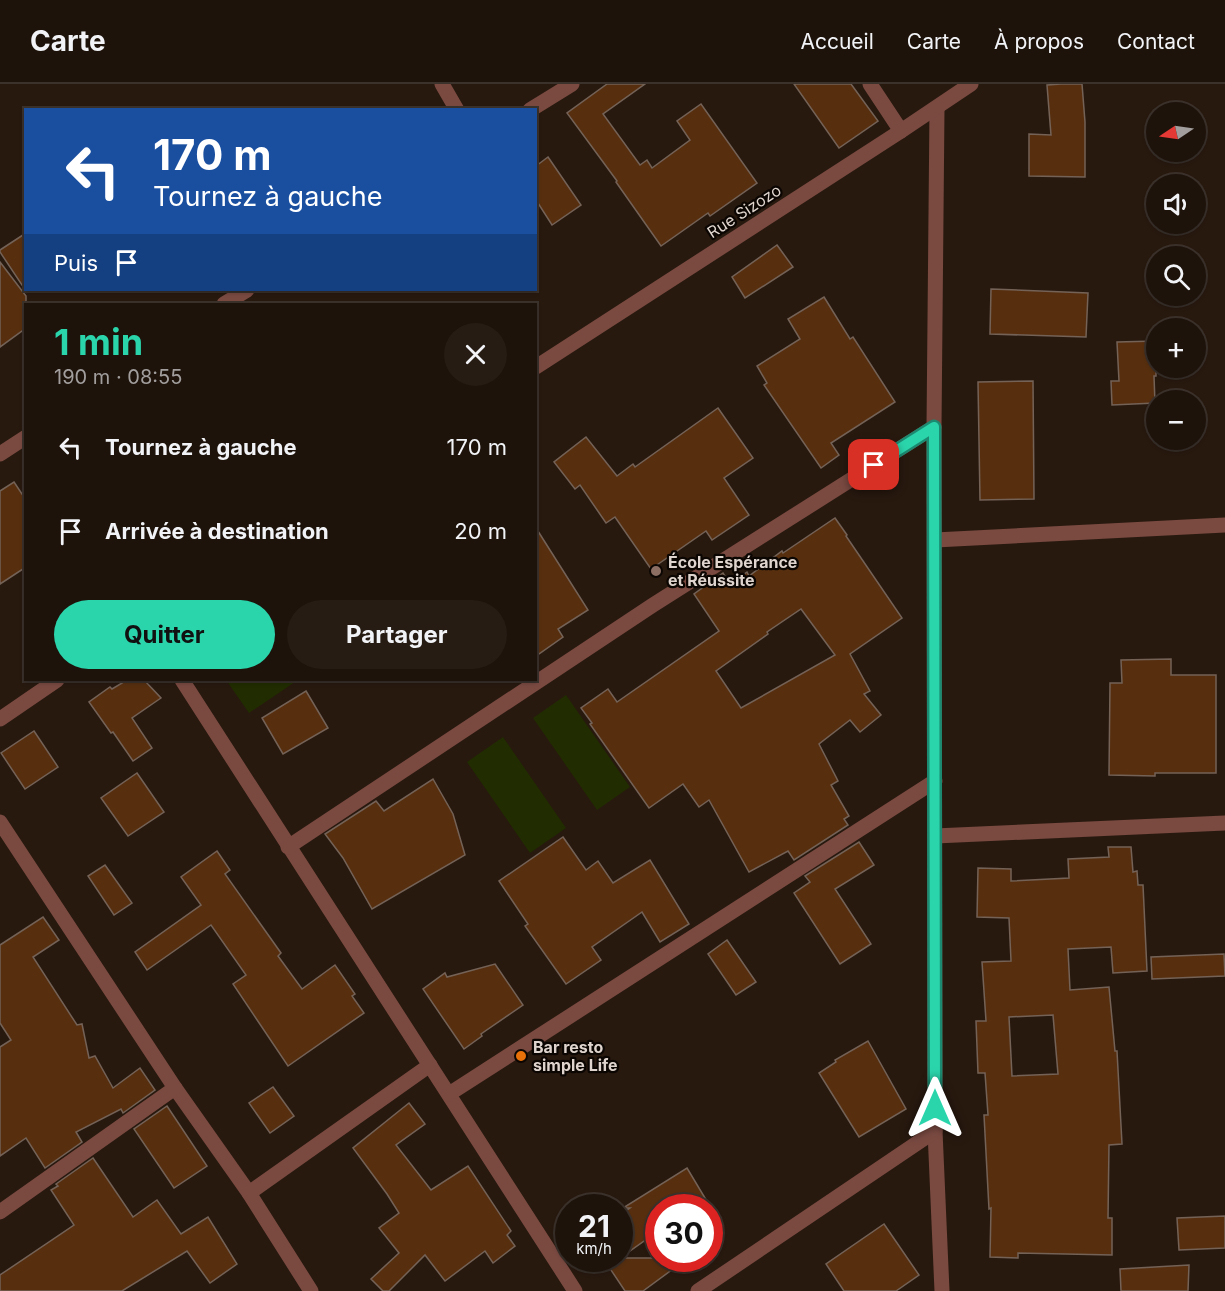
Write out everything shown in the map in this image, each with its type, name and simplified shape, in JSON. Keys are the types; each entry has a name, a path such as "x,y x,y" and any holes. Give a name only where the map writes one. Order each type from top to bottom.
{"street":[{"path":"442,84 456,108"},
{"path":"533,108 572,84"},
{"path":"870,84 902,131"},
{"name":"Rue Sizozo","path":"537,366 971,84"},
{"path":"937,108 934,427 935,1131 942,1291"},
{"path":"226,303 245,291"},
{"path":"288,847 653,605 934,427"},
{"path":"0,454 24,438"},
{"path":"935,540 1225,525"},
{"path":"0,719 56,681"},
{"path":"183,681 575,1291"},
{"path":"449,1094 935,781"},
{"path":"0,822 175,1088 249,1193 310,1291"},
{"path":"936,836 1225,823"},
{"path":"249,1193 430,1065"},
{"path":"0,1212 175,1088"},
{"path":"698,1291 935,1131"}],"green space":[{"path":"227,681 297,681 249,713"},
{"path":"566,695 630,787 597,810 533,718"},
{"path":"503,737 566,828 530,853 467,762"}],"building":[{"path":"607,84 645,84 603,114 640,165 647,160 652,168 690,140 677,121 701,104 757,183 710,216 708,213 661,246 567,113"},
{"path":"794,84 851,84 878,121 839,148"},
{"path":"1082,84 1085,177 1029,176 1029,134 1051,135 1047,85"},
{"path":"548,157 581,205 552,225 537,202 537,165"},
{"path":"24,234 24,288 0,252"},
{"path":"777,245 793,267 745,298 732,277"},
{"path":"0,262 26,296 26,303 24,303 24,329 0,347"},
{"path":"991,289 1088,293 1086,337 990,334"},
{"path":"824,297 850,339 853,337 895,402 831,443 839,455 821,468 764,385 767,383 757,366 800,339 788,319"},
{"path":"1146,341 1146,378 1154,378 1155,390 1146,390 1146,403 1112,405 1111,381 1119,381 1117,342"},
{"path":"1033,381 1034,499 980,500 978,382"},
{"path":"718,408 753,458 724,478 749,515 712,540 706,531 651,569 615,517 606,523 580,485 575,489 554,462 586,437 617,476 633,464 635,467"},
{"path":"14,482 24,497 24,568 0,584 0,491"},
{"path":"835,518 902,618 850,654 870,691 864,694 881,715 860,732 850,720 819,744 838,781 831,785 849,816 844,819 848,825 794,860 788,851 749,872 709,800 699,807 683,784 649,808 581,708 608,689 617,702 719,631 694,594 723,573 730,584 747,572 749,576 782,551 783,553","holes":["801,609 835,655 741,708 716,671"]},
{"path":"537,530 588,610 558,629 563,637 537,655"},
{"path":"1171,659 1171,675 1216,675 1216,773 1155,773 1155,776 1109,775 1110,683 1122,683 1121,660"},
{"path":"125,681 145,681 161,698 132,718 152,748 133,761 89,702 110,687 112,689"},
{"path":"306,691 328,728 283,754 262,718"},
{"path":"34,731 58,767 25,789 1,753"},
{"path":"137,773 164,812 128,836 101,798"},
{"path":"433,779 453,814 465,855 372,909 343,858 325,834 376,801 384,811"},
{"path":"563,837 586,870 598,861 613,883 650,860 689,924 660,942 642,912 592,947 601,960 566,984 525,926 528,924 499,881"},
{"path":"859,842 874,865 835,889 871,944 840,964 794,893 810,882 805,876"},
{"path":"1108,847 1131,847 1133,872 1137,871 1138,885 1143,885 1147,971 1113,973 1111,947 1068,949 1070,990 1109,987 1115,1051 1117,1051 1122,1144 1109,1145 1108,1218 1112,1218 1112,1255 1018,1253 1018,1258 990,1257 991,1208 989,1209 984,1115 988,1115 985,1073 978,1073 976,1021 986,1021 982,962 1011,961 1009,918 977,917 978,868 1011,869 1011,881 1069,878 1068,859 1109,857","holes":["1053,1015 1058,1074 1012,1076 1009,1017"]},
{"path":"217,851 230,870 225,874 281,953 278,956 302,989 335,965 355,994 352,996 364,1013 288,1066 233,984 246,975 211,925 147,970 135,952 201,905 181,877"},
{"path":"105,865 132,903 114,915 88,876"},
{"path":"43,917 59,940 33,957 77,1025 82,1024 89,1058 95,1056 113,1088 140,1068 155,1090 123,1113 121,1109 76,1132 82,1142 45,1168 26,1138 0,1156 0,1047 11,1040 0,1023 0,945"},
{"path":"727,940 756,982 736,995 708,954"},
{"path":"1224,954 1225,976 1152,979 1151,957"},
{"path":"495,964 523,1005 481,1034 482,1036 464,1049 423,989 445,973 447,977"},
{"path":"868,1041 906,1109 859,1137 819,1073 836,1062 835,1060"},
{"path":"273,1087 294,1116 270,1133 249,1103"},
{"path":"409,1103 425,1124 396,1145 431,1190 468,1166 511,1231 507,1235 515,1246 493,1263 485,1251 445,1281 425,1255 389,1291 383,1291 371,1279 399,1253 379,1228 399,1213 353,1148"},
{"path":"167,1106 207,1166 174,1188 134,1129"},
{"path":"93,1158 133,1217 157,1200 181,1234 208,1217 237,1264 210,1283 187,1251 122,1291 0,1291 0,1275 74,1225 51,1190"},
{"path":"687,1168 703,1194 645,1194"},
{"path":"645,1194 645,1240 633,1249 633,1202"},
{"path":"1225,1216 1225,1248 1179,1250 1177,1218"},
{"path":"884,1224 919,1275 896,1291 844,1291 826,1264"},
{"path":"633,1258 645,1258 645,1272 669,1272 643,1291 625,1291 612,1272 633,1272"},
{"path":"1189,1265 1188,1291 1121,1291 1120,1269"}],"place":[{"name":"École Espérance et Réussite","path":"656,571"},
{"name":"Bar resto simple Life","path":"521,1056"}],"route":[{"path":"874,465 934,427 935,1108"}]}
